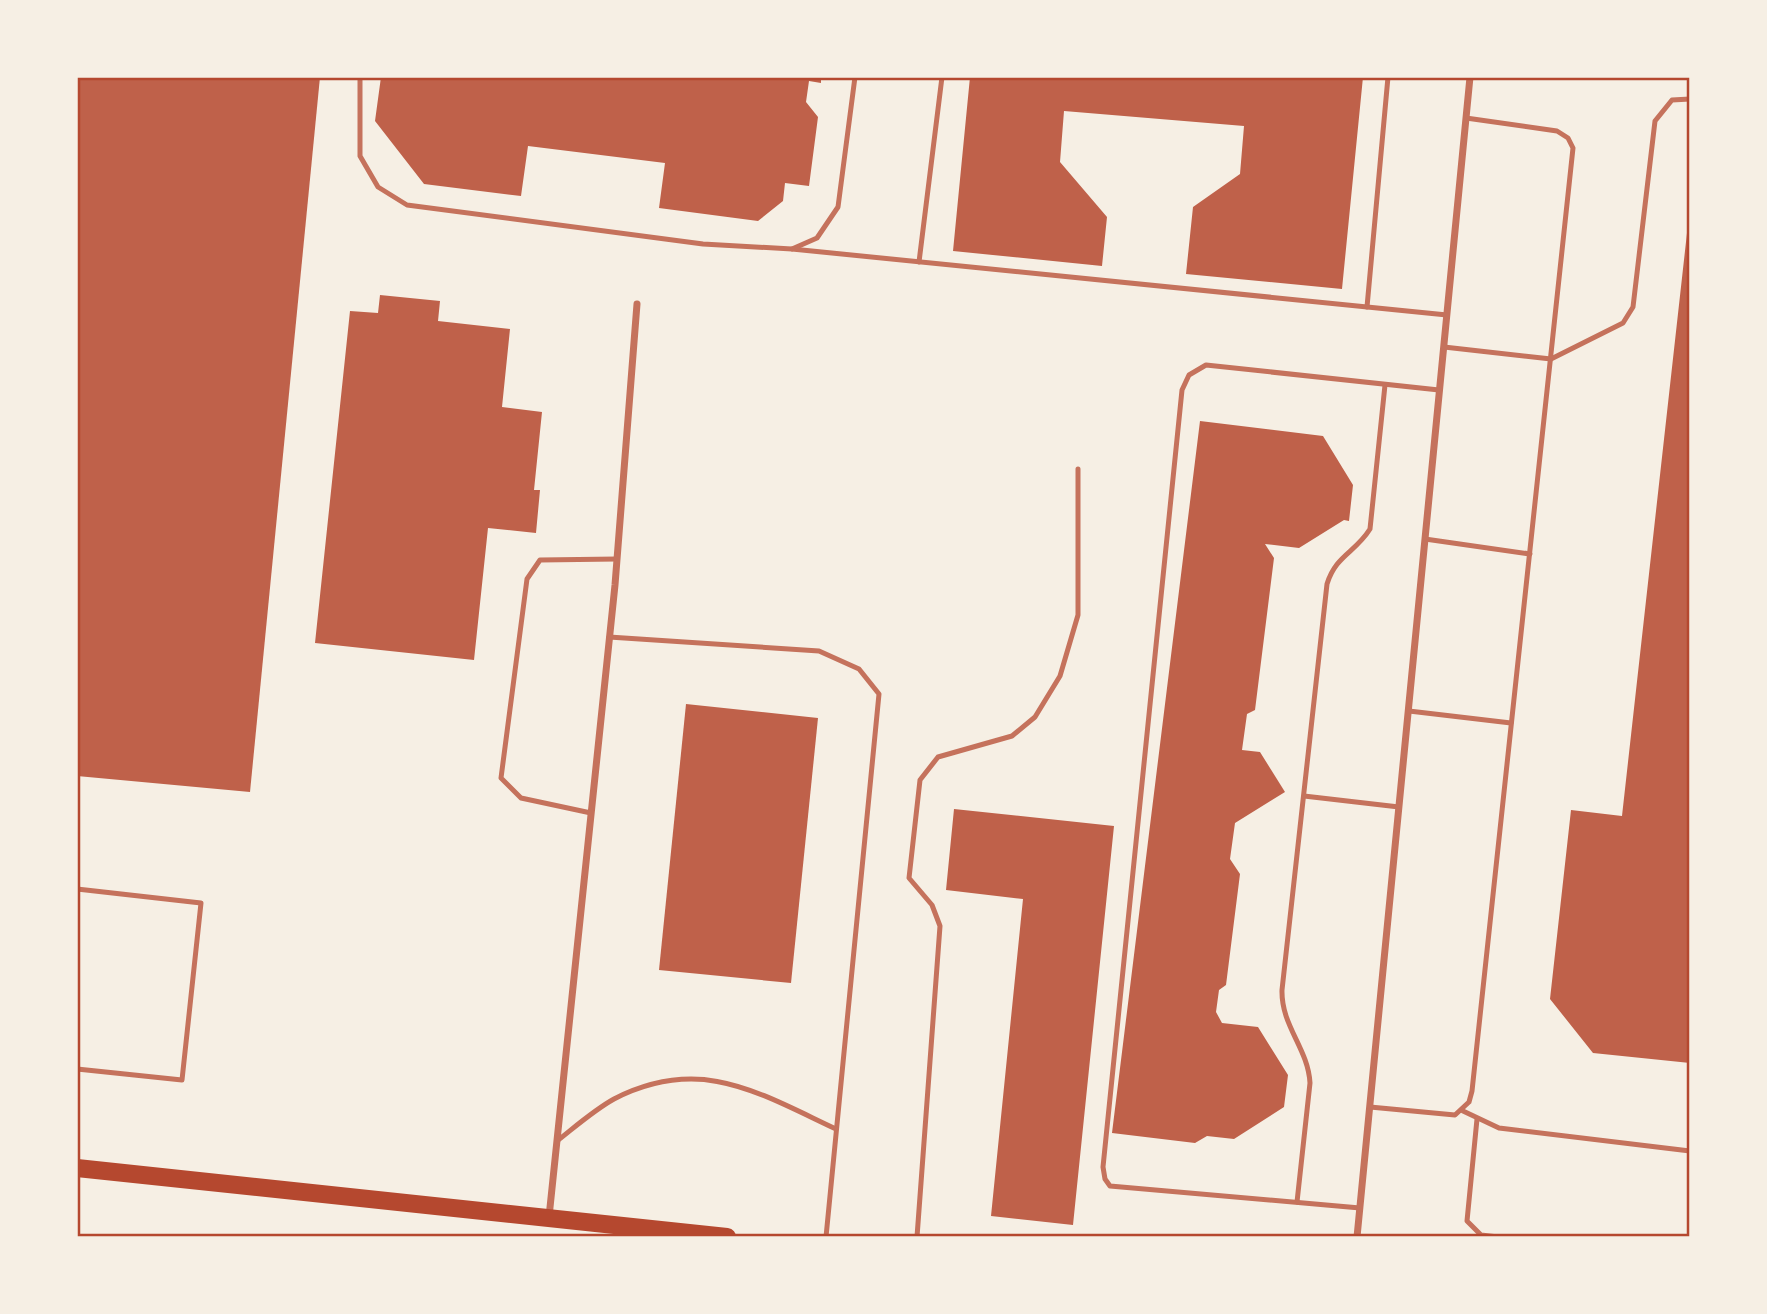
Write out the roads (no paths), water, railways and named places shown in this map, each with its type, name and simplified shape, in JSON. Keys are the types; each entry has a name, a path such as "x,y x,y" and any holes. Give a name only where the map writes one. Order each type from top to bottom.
{"main road":[{"path":"77,1168 727,1237"}],"street":[{"path":"1357,1237 1470,77"},
{"path":"549,1218 617,559 637,303"}],"lane":[{"path":"360,77 360,156 378,187 407,205 703,244 919,262 1447,315"},
{"path":"792,250 817,238 838,207 855,77"},
{"path":"919,262 942,77"},
{"path":"1367,307 1388,77"},
{"path":"1444,346 1551,359 1623,323 1633,307 1655,121 1672,100 1690,99"},
{"path":"1370,1107 1455,1115 1463,1111 1472,1091 1573,148 1568,138 1557,131 1466,118"},
{"path":"1360,1208 1110,1186 1105,1179 1103,1167 1182,390 1189,375 1206,365 1439,390"},
{"path":"1297,1202 1310,1083 1309,1065 1281,1007 1327,584 1333,566 1362,541 1370,529 1385,384"},
{"path":"917,1237 940,926 932,905 909,878 920,780 938,757 1012,736 1035,717 1060,676 1078,615 1078,468"},
{"path":"1425,539 1530,554"},
{"path":"591,813 521,798 501,778 527,579 540,560 617,559"},
{"path":"609,637 819,650 859,669 879,694 826,1237"},
{"path":"1409,711 1511,723"},
{"path":"1304,796 1399,807"},
{"path":"77,889 201,903 182,1080 77,1069"},
{"path":"557,1141 612,1100 659,1081 700,1077 750,1089 836,1129"},
{"path":"1463,1111 1499,1128 1690,1151"},
{"path":"1477,1119 1467,1221 1481,1235 1498,1237"}]}
